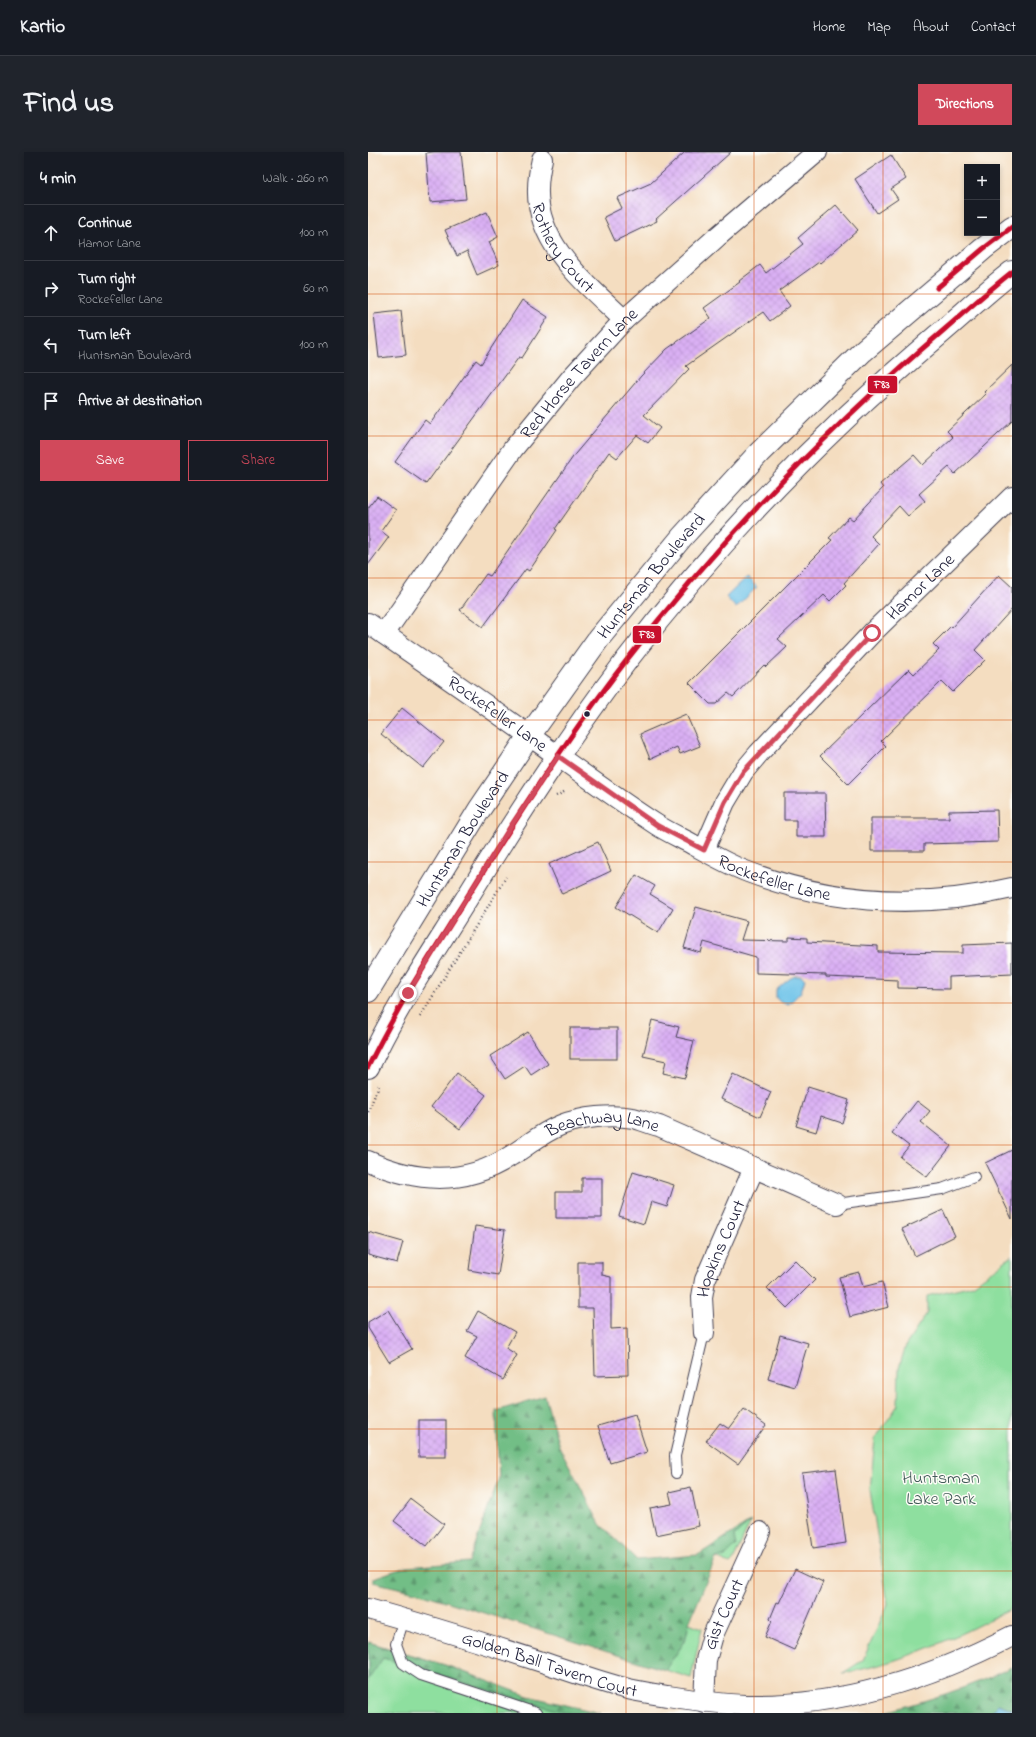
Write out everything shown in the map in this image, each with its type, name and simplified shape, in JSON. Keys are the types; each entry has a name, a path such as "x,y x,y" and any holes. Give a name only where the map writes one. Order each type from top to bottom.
{"street":[{"name":"Red Horse Tavern Lane","path":"376,629 513,449 571,378 624,320 717,237 818,152"},
{"name":"Rothery Court","path":"542,159 538,190 542,217 547,233 559,252 574,271 624,320"},
{"name":"Huntsman Boulevard","path":"368,992 479,810 529,736 598,638 682,537 759,452 863,351 983,249 1012,228"},
{"name":"Huntsman Boulevard","path":"374,1075 412,986 509,829 558,756 637,648 709,560 785,477 887,378 1012,272"},
{"name":"Hamor Lane","path":"704,850 725,802 743,772 759,753 872,633 1012,498"},
{"name":"Rockefeller Lane","path":"376,629 658,826 746,871 784,884 823,893 856,899 887,901 955,899 1012,888"},
{"name":"Beachway Lane","path":"368,1161 414,1176 439,1179 464,1175 486,1169 512,1156 544,1132 562,1125 578,1120 605,1117 632,1118 659,1126 837,1204"},
{"name":"Hopkins Court","path":"704,1333 702,1297 705,1280 754,1168"},
{"name":"Gist Court","path":"704,1702 706,1660 713,1635 760,1532"},
{"name":"Golden Ball Tavern Court","path":"368,1609 628,1689 704,1702 744,1705 782,1704 825,1699 865,1692 901,1683 975,1656 1012,1636"}],"lane":[{"path":"837,1204 942,1189 974,1177"},
{"path":"676,1473 675,1456 704,1333"},
{"path":"404,1619 396,1644 403,1663 421,1674 536,1713"}],"path":[{"path":"556,796 566,791"},
{"path":"418,1019 510,871"},
{"path":"368,1112 374,1075"}],"green space":[{"name":"Huntsman Lake Park","path":"1012,1256 1012,1608 972,1629 930,1647 887,1663 843,1673 863,1660 888,1604 870,1490 875,1439 898,1405 899,1368 906,1345 927,1313 927,1296 973,1285"},
{"path":"545,1396 559,1446 600,1524 637,1560 698,1555 751,1521 734,1536 736,1546 725,1557 716,1558 689,1623 685,1641 665,1670 420,1593 373,1582 373,1578 406,1567 469,1562 499,1478 496,1411"},
{"path":"751,1521 733,1561 730,1564 716,1558 725,1557 734,1536"},
{"path":"689,1623 702,1628 691,1678 665,1670 685,1641"},
{"path":"368,1642 448,1666 528,1697 586,1713 368,1713"},
{"path":"368,1642 448,1666 528,1696 600,1713 566,1713 383,1658 368,1680"},
{"path":"1012,1667 1012,1709 998,1704 992,1713 882,1713 948,1693 981,1681"}],"water":[{"path":"747,577 757,587 736,608 726,597"},
{"path":"795,976 801,976 805,979 801,992 789,1004 780,1002 776,998 776,990 787,980"},
{"path":"997,1704 1012,1709 1012,1713 992,1713"}],"building":[{"path":"461,152 466,199 430,202 426,153"},
{"path":"685,152 731,152 656,219 657,221 615,241 604,217 622,208 617,198 651,183"},
{"path":"891,155 906,179 891,189 898,199 877,213 855,179"},
{"path":"836,205 858,230 820,263 819,262 779,291 790,306 770,321 763,312 686,366 689,369 644,415 660,428 648,443 637,435 617,458 609,452 555,529 557,530 529,571 526,569 483,627 460,610 486,574 490,576 575,454 641,376 667,349 711,318 704,308 740,282 739,281 760,265 766,273 803,244 798,238"},
{"path":"487,212 498,237 489,242 499,265 477,275 467,251 457,256 445,230"},
{"path":"522,300 548,317 522,358 519,357 426,484 395,462 425,420 430,424 476,360 481,364"},
{"path":"401,311 406,355 379,358 374,314"},
{"path":"1012,365 1012,421 955,474 949,467 919,494 925,501 908,516 899,506 871,536 879,544 844,583 846,585 830,601 824,595 778,639 787,647 766,667 764,665 733,697 728,693 716,704 710,704 689,683 832,540 829,538 849,517 853,520 883,488 880,484 914,455 923,465 953,437 947,431 986,394 984,392"},
{"path":"377,496 396,510 381,531 389,537 368,565 368,508"},
{"path":"999,575 1012,587 1012,609 975,650 985,660 953,692 942,681 881,741 886,746 848,784 820,756 909,669 914,674 939,650 933,644 951,626 952,627"},
{"path":"402,708 444,742 423,768 381,734"},
{"path":"686,714 700,746 680,754 677,747 650,759 640,734"},
{"path":"784,793 825,793 826,837 796,837 796,820 784,820"},
{"path":"997,810 998,842 924,844 924,851 871,851 871,818 949,818 949,811"},
{"path":"598,842 611,871 562,894 549,864"},
{"path":"636,875 655,886 650,894 673,908 658,933 616,907"},
{"path":"696,907 747,921 741,940 789,941 789,937 807,938 807,942 878,946 878,952 963,953 963,945 1012,943 1012,974 949,977 949,989 898,988 898,980 826,977 826,975 756,973 756,957 704,942 701,953 684,948"},
{"path":"652,1020 679,1027 676,1037 694,1041 685,1078 663,1073 666,1061 643,1056"},
{"path":"570,1028 617,1028 617,1059 570,1059"},
{"path":"528,1032 548,1064 531,1075 525,1066 505,1079 490,1056"},
{"path":"457,1073 486,1095 460,1129 431,1107"},
{"path":"733,1074 771,1092 760,1117 721,1099"},
{"path":"808,1087 849,1100 842,1123 821,1116 816,1132 796,1126"},
{"path":"917,1101 930,1111 921,1122 951,1146 927,1177 900,1157 909,1146 892,1133"},
{"path":"1012,1150 1012,1219 985,1163"},
{"path":"633,1172 674,1185 667,1207 651,1202 644,1224 619,1216"},
{"path":"582,1178 602,1178 602,1218 556,1218 556,1192 582,1192"},
{"path":"943,1210 955,1236 915,1256 902,1229"},
{"path":"475,1226 505,1230 498,1275 469,1270"},
{"path":"368,1232 403,1242 397,1263 368,1255"},
{"path":"795,1260 815,1280 787,1308 767,1288"},
{"path":"578,1262 602,1262 602,1275 611,1277 611,1329 627,1328 628,1375 595,1376 593,1308 578,1308"},
{"path":"859,1272 863,1287 882,1282 889,1307 850,1317 839,1277"},
{"path":"388,1310 412,1349 389,1362 368,1328 368,1322"},
{"path":"478,1311 515,1332 506,1348 517,1355 503,1380 465,1358 477,1336 467,1331"},
{"path":"780,1335 808,1343 795,1387 768,1379"},
{"path":"744,1409 766,1425 738,1464 706,1441 720,1423 729,1429"},
{"path":"635,1415 647,1452 610,1463 598,1426"},
{"path":"419,1420 446,1420 446,1457 419,1457"},
{"path":"836,1469 846,1543 813,1548 802,1473"},
{"path":"691,1487 699,1526 656,1535 650,1508 672,1504 669,1492"},
{"path":"411,1499 444,1524 427,1546 394,1521"},
{"path":"795,1569 823,1582 794,1650 765,1637 772,1621 770,1619 777,1602 779,1603"}],"transit line":[{"name":"F83","path":"937,288 983,249 1012,227"},
{"name":"F83","path":"368,1067 418,976 528,801 605,688 662,616 737,529 817,446 902,367 1012,272"}],"route":[{"path":"408,993 509,829 558,756 658,826 704,850 725,802 743,772 872,633"}]}
